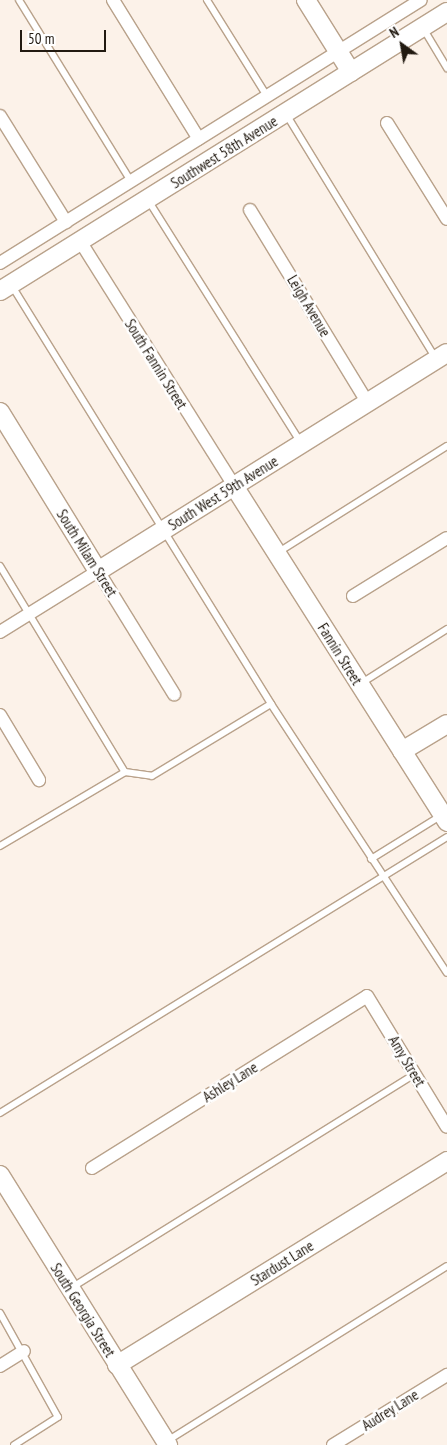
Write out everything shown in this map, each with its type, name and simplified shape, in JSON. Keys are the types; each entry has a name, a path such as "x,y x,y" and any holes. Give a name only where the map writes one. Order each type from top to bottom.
{"street":[{"path":"113,0 199,138"},
{"path":"306,0 351,72"},
{"path":"0,263 338,52 404,4 421,0"},
{"name":"Southwest 58th Avenue","path":"5,288 447,12"},
{"path":"0,116 66,222"},
{"path":"387,123 447,220"},
{"name":"Leigh Avenue","path":"250,210 368,403"},
{"name":"South Fannin Street","path":"80,241 234,486"},
{"name":"South West 59th Avenue","path":"0,632 442,356"},
{"name":"South Milam Street","path":"0,412 174,694"},
{"name":"Fannin Street","path":"234,486 445,816"},
{"path":"353,596 447,538"},
{"path":"0,715 39,780"},
{"path":"402,751 447,724"},
{"name":"Amy Street","path":"367,996 447,1127"},
{"name":"Ashley Lane","path":"92,1168 367,996"},
{"name":"Stardust Lane","path":"117,1365 447,1161"},
{"name":"South Georgia Street","path":"0,1175 5,1195 70,1289 167,1444"},
{"path":"0,1366 24,1351"},
{"name":"Audrey Lane","path":"333,1445 447,1375"}],"lane":[{"path":"19,0 131,181"},
{"path":"207,0 267,96"},
{"path":"422,28 447,68"},
{"path":"285,113 442,356"},
{"path":"147,199 302,444"},
{"path":"5,288 165,529 271,704 371,859 386,877 447,973"},
{"path":"276,553 447,446"},
{"path":"0,566 125,772"},
{"path":"359,684 447,629"},
{"path":"0,846 125,772 152,776 271,704"},
{"path":"371,859 445,816"},
{"path":"0,1113 386,877 447,837"},
{"path":"70,1289 415,1074"},
{"path":"167,1444 447,1266"},
{"path":"0,1313 24,1351 58,1417 14,1445"}]}
